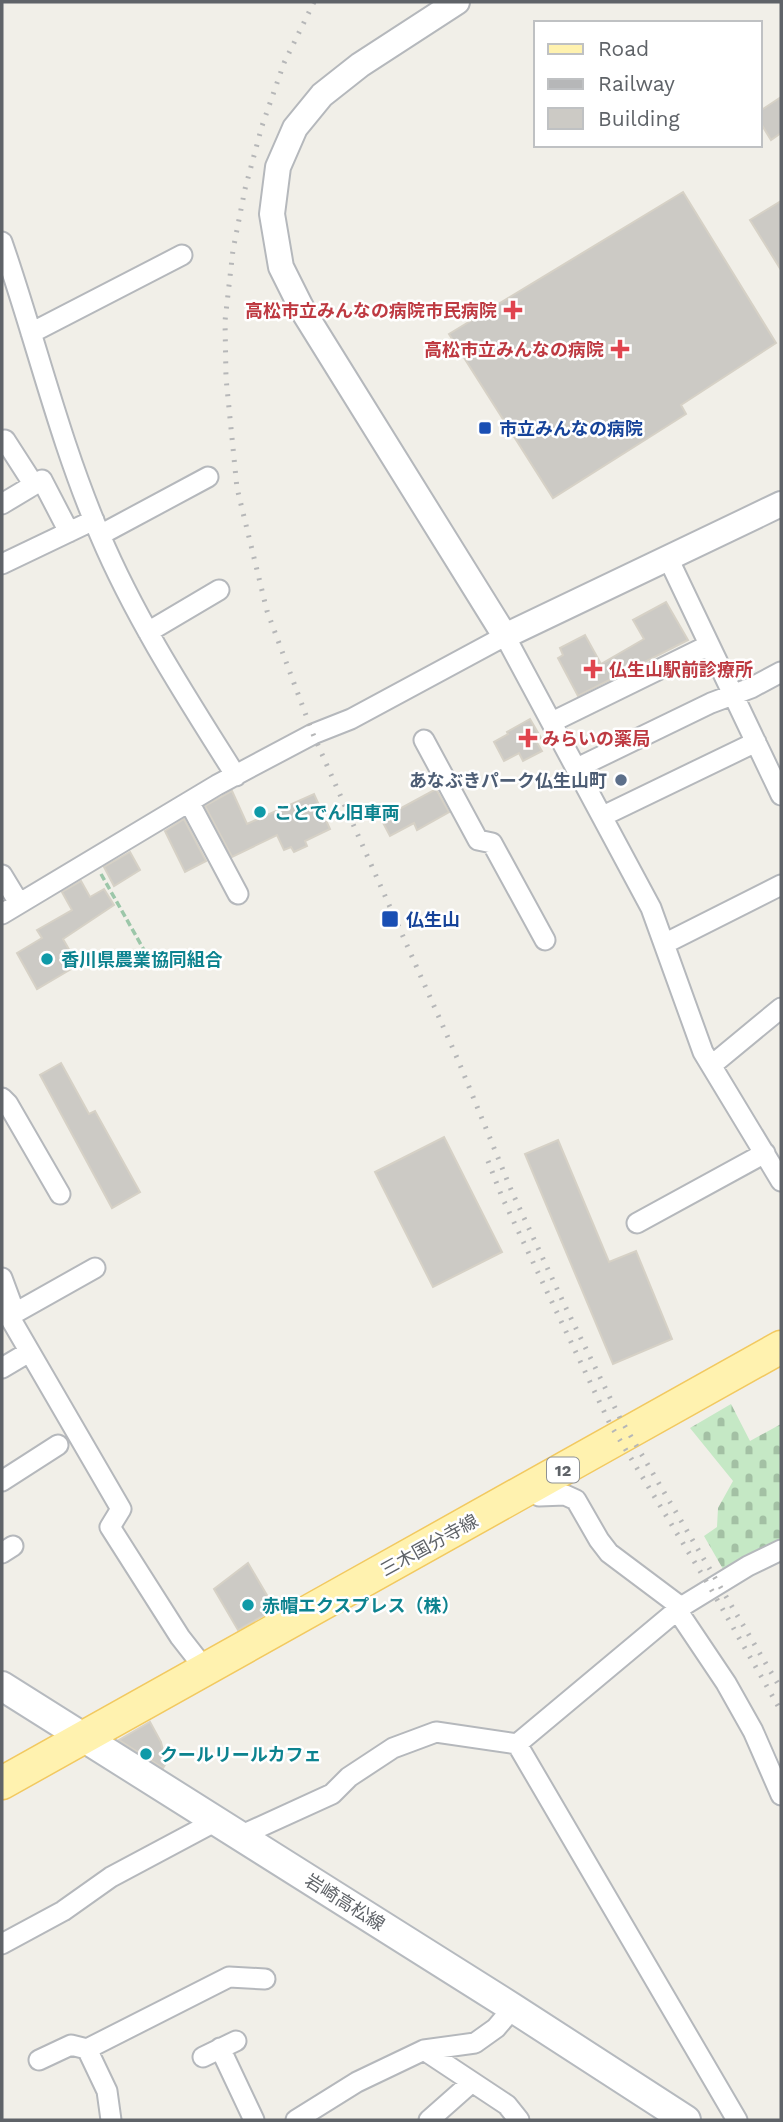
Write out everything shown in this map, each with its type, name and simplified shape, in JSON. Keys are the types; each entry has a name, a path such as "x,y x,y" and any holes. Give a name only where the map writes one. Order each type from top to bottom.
{"main road":[{"name":"三木国分寺線","path":"2,1783 781,1347"},
{"name":"岩崎高松線","path":"2,1686 513,2008 683,2120"}],"street":[{"path":"457,2 360,65 323,95 295,128 278,167 272,214 281,267 303,311 505,636 651,908 703,1052 769,1149 781,1181"},
{"path":"2,242 71,462 121,583 236,776"},
{"path":"31,333 182,255"},
{"path":"2,442 5,440 34,485"},
{"path":"2,564 69,532 97,528 208,477"},
{"path":"2,504 42,480 69,532"},
{"path":"2,914 217,785 313,734 351,719 505,636 781,504"},
{"path":"668,558 781,795"},
{"path":"148,632 219,590"},
{"path":"552,722 709,645"},
{"path":"577,768 781,672"},
{"path":"424,740 478,840 492,843 545,940"},
{"path":"603,816 755,741"},
{"path":"189,802 238,894"},
{"path":"2,875 19,903"},
{"path":"664,944 781,885"},
{"path":"712,1065 781,1008"},
{"path":"2,1098 60,1194"},
{"path":"637,1223 769,1149"},
{"path":"2,1278 15,1313 95,1268"},
{"path":"2,1304 121,1508 110,1527 180,1637 205,1669"},
{"path":"2,1368 29,1352"},
{"path":"2,1480 58,1445"},
{"path":"527,1490 538,1496 565,1495 576,1500 609,1553 679,1609 753,1731 781,1795"},
{"path":"2,1944 63,1911 111,1877 228,1829 332,1794 349,1777 393,1748 436,1732 517,1744 679,1609 748,1566 781,1550"},
{"path":"517,1744 737,2120"},
{"path":"39,2060 71,2045 87,2049 229,1977 265,1979"},
{"path":"309,2117 357,2082 424,2050 475,2043 496,2028 513,2008"},
{"path":"87,2049 107,2091 111,2120"},
{"path":"220,2049 254,2120"},
{"path":"424,2050 507,2105 519,2120"},
{"path":"429,2120 472,2082"}],"path":[{"path":"93,859 144,950"}],"green space":[{"path":"731,1404 750,1441 781,1424 781,1547 727,1576 704,1536 717,1527 718,1508 733,1481 690,1428"}],"building":[{"path":"781,97 781,133 771,140 762,125 762,110"},
{"path":"683,192 776,343 681,405 686,414 553,498 449,334"},
{"path":"781,201 781,270 750,220"},
{"path":"666,602 688,640 578,696 558,658 563,655 560,648 585,635 601,664 644,639 633,620"},
{"path":"530,719 541,738 536,741 542,751 523,761 519,753 504,761 494,742"},
{"path":"436,789 449,812 417,830 414,823 390,836 381,819"},
{"path":"232,791 247,824 314,794 330,829 305,841 307,846 294,852 291,847 284,850 277,835 232,857 205,806"},
{"path":"184,819 206,861 185,872 165,831"},
{"path":"130,852 140,870 114,886 104,867"},
{"path":"81,881 90,897 104,889 114,905 63,939 78,965 37,989 17,953 42,938 37,930 72,910 62,892"},
{"path":"61,1063 89,1114 95,1111 140,1192 112,1208 40,1075"},
{"path":"444,1137 502,1252 433,1287 375,1172"},
{"path":"558,1140 609,1262 636,1251 672,1339 613,1364 525,1154"},
{"name":"赤帽エクスプレス（株）","path":"248,1563 275,1609 238,1630 214,1589"},
{"name":"クールリールカフェ","path":"150,1722 161,1742 166,1763 163,1768 119,1740"}],"railway":[{"path":"314,2 284,63 262,126 245,189 233,250 225,321 226,378 237,488 267,611 313,734 458,1060 512,1192 565,1306 620,1418 781,1689"},
{"path":"488,1161 502,1197 610,1424 711,1589 781,1711"}],"place":[{"name":"高松市立みんなの病院市民病院","path":"513,310"},
{"name":"高松市立みんなの病院","path":"620,349"},
{"name":"市立みんなの病院","path":"485,428"},
{"name":"仏生山駅前診療所","path":"593,669"},
{"name":"みらいの薬局","path":"528,738"},
{"name":"あなぶきパーク仏生山町","path":"621,780"},
{"name":"ことでん旧車両","path":"260,812"},
{"name":"仏生山","path":"390,919"},
{"name":"香川県農業協同組合","path":"47,959"},
{"name":"赤帽エクスプレス（株）","path":"248,1605"},
{"name":"クールリールカフェ","path":"146,1754"}]}
